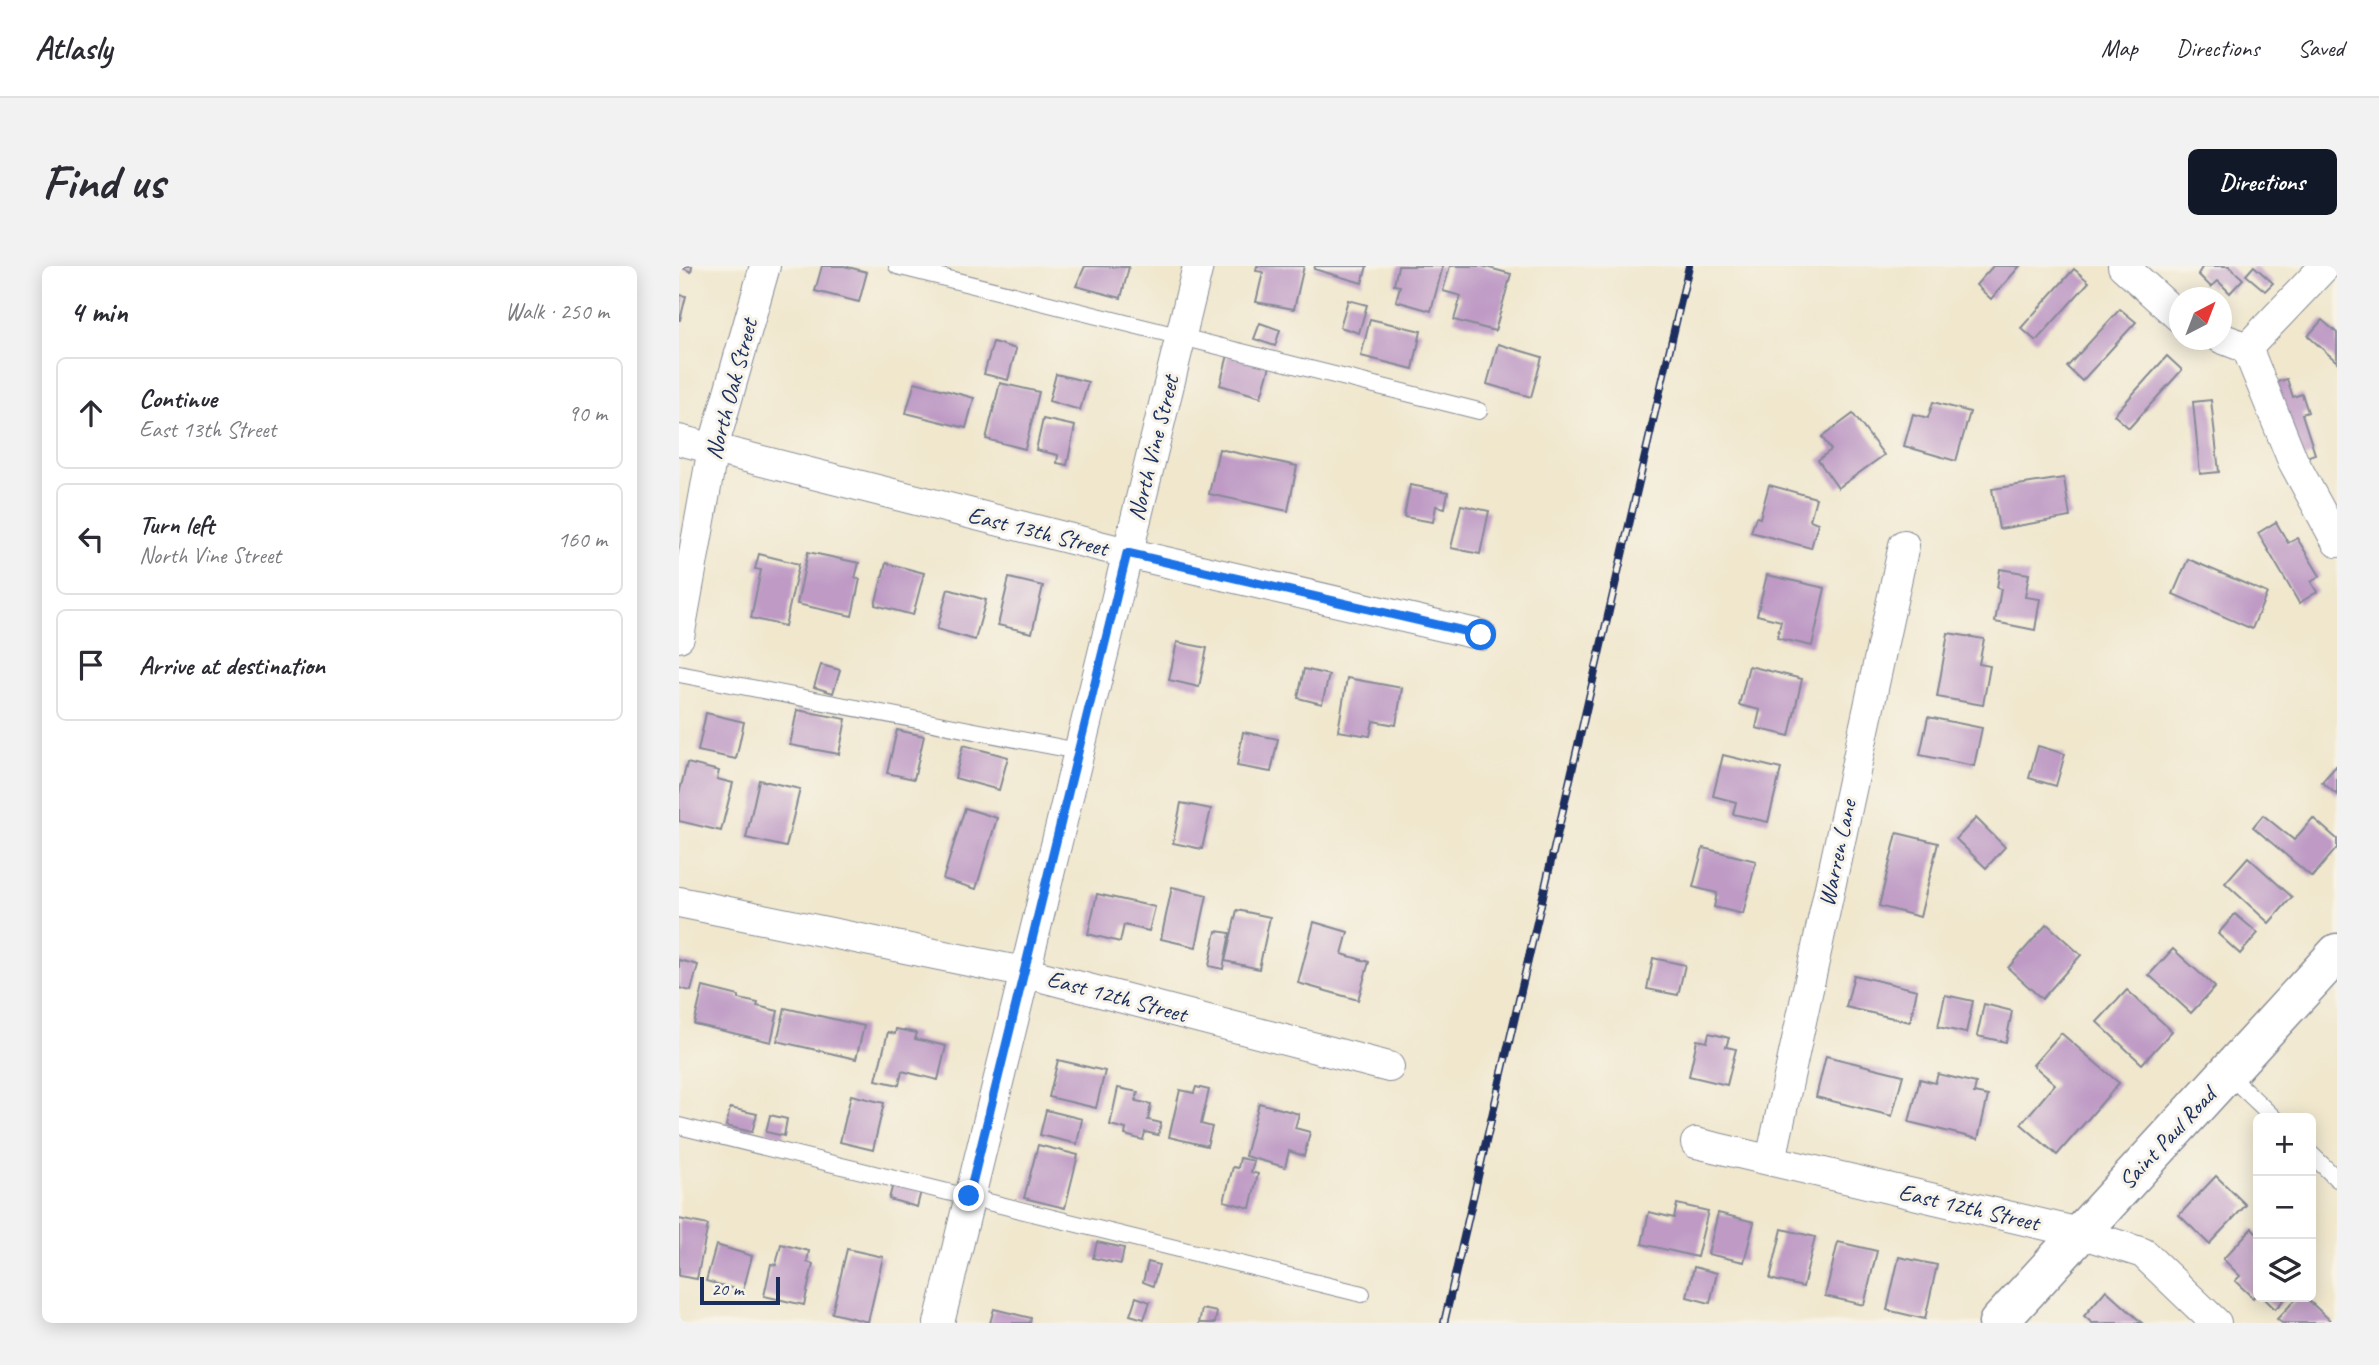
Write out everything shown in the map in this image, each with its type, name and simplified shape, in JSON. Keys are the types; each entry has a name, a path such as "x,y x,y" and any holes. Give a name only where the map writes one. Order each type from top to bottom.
{"main road":[{"name":"Saint Paul Road","path":"1998,1323 2337,953"}],"street":[{"name":"North Oak Street","path":"679,637 713,448 765,266"},
{"name":"North Vine Street","path":"939,1323 1023,972 1199,266"},
{"path":"2123,266 2169,308"},
{"path":"2325,266 2234,343 2337,542"},
{"name":"East 13th Street","path":"679,440 1127,553 1481,635"},
{"name":"Warren Lane","path":"1771,1160 1904,545"},
{"name":"East 12th Street","path":"679,902 1023,972 1389,1067"},
{"name":"East 12th Street","path":"1696,1143 2080,1233 2143,1253 2216,1323"}],"lane":[{"path":"897,266 1479,411"},
{"path":"679,674 1078,751"},
{"path":"2227,1073 2269,1113"},
{"path":"679,1126 1362,1294"},
{"path":"2316,1159 2337,1179"}],"building":[{"path":"679,266 692,266 691,272"},
{"path":"822,266 844,266 867,272 859,302 815,291"},
{"path":"1085,266 1129,267 1121,298 1076,286"},
{"path":"1257,266 1304,266 1294,309 1256,302 1263,272 1256,271"},
{"path":"1315,266 1367,266 1362,283 1314,269"},
{"path":"1398,266 1443,266 1431,311 1396,301 1400,286 1394,285"},
{"path":"1450,266 1482,266 1511,274 1495,331 1454,320 1461,296 1443,291"},
{"path":"1993,266 2020,266 1991,299 1976,285"},
{"path":"2203,266 2229,266 2243,279 2232,291 2232,287 2224,287 2218,281 2211,287 2198,274"},
{"path":"2254,266 2273,283 2265,291 2246,275"},
{"path":"2074,269 2089,282 2036,341 2021,328"},
{"path":"679,295 686,296 680,320 679,320"},
{"path":"1348,300 1367,305 1359,333 1340,327"},
{"path":"2120,309 2136,322 2082,381 2067,367"},
{"path":"1370,319 1421,331 1413,369 1361,356"},
{"path":"2322,320 2337,333 2337,362 2308,336"},
{"path":"1260,323 1280,330 1275,346 1254,339"},
{"path":"993,342 1016,349 1008,380 984,374"},
{"path":"1498,344 1542,357 1531,397 1487,384"},
{"path":"1228,355 1270,366 1261,397 1220,385"},
{"path":"2167,356 2182,370 2129,428 2114,415"},
{"path":"1056,374 1088,382 1080,410 1049,401"},
{"path":"2287,379 2293,397 2302,394 2308,412 2302,414 2315,454 2298,460 2273,383"},
{"path":"915,382 974,398 966,428 906,413"},
{"path":"1000,383 1039,392 1025,449 986,439"},
{"path":"2211,400 2219,472 2200,474 2193,402"},
{"path":"1933,402 1970,412 1956,461 1904,446 1913,414 1928,418"},
{"path":"1853,414 1884,455 1838,488 1818,460 1831,450 1822,437"},
{"path":"1043,419 1075,426 1067,465 1057,463 1058,455 1036,450"},
{"path":"1219,449 1297,466 1288,511 1209,494"},
{"path":"2064,478 2070,517 1999,529 1992,489"},
{"path":"1410,485 1448,492 1445,508 1436,506 1433,522 1404,517"},
{"path":"1769,485 1816,498 1810,520 1818,523 1811,548 1751,532 1756,517 1760,518"},
{"path":"1461,505 1489,511 1480,554 1451,548"},
{"path":"2276,522 2288,543 2297,538 2320,576 2311,582 2317,592 2299,603 2258,533"},
{"path":"808,552 859,563 855,578 860,579 852,616 797,604"},
{"path":"759,554 799,564 785,626 751,618 761,570 755,569"},
{"path":"2188,559 2267,593 2252,629 2173,594"},
{"path":"886,563 924,573 913,615 875,605"},
{"path":"2000,569 2029,574 2025,597 2040,599 2035,630 1995,622 2001,589 1997,588"},
{"path":"1767,575 1825,588 1812,646 1777,638 1781,621 1757,615"},
{"path":"1009,578 1043,586 1032,633 998,625"},
{"path":"948,589 986,600 975,640 937,629"},
{"path":"1948,633 1984,639 1979,664 1990,666 1983,705 1937,697"},
{"path":"1177,642 1207,648 1199,687 1169,680"},
{"path":"821,665 840,670 833,693 814,687"},
{"path":"1749,666 1802,679 1789,736 1756,728 1760,710 1739,705"},
{"path":"1304,669 1329,675 1322,704 1298,698"},
{"path":"1347,678 1402,688 1396,725 1373,721 1370,736 1338,731"},
{"path":"797,710 846,719 839,754 790,745"},
{"path":"706,713 744,722 736,759 698,751"},
{"path":"1928,717 1982,728 1974,766 1920,755"},
{"path":"897,730 924,736 914,779 887,773"},
{"path":"1243,732 1278,739 1271,772 1237,766"},
{"path":"963,745 1008,757 999,790 955,778"},
{"path":"2038,746 2065,754 2056,786 2029,778"},
{"path":"1723,755 1781,769 1768,822 1733,814 1736,802 1713,796"},
{"path":"687,763 719,771 717,779 733,783 721,831 679,821 679,794"},
{"path":"2337,765 2337,795 2322,782"},
{"path":"759,780 800,789 786,847 746,838"},
{"path":"1181,803 1211,809 1202,849 1173,843"},
{"path":"965,808 997,818 976,889 943,879"},
{"path":"2263,815 2294,840 2313,818 2337,839 2337,848 2312,877 2253,827"},
{"path":"1976,818 2005,847 1986,868 1956,839"},
{"path":"1897,833 1938,843 1920,917 1879,906"},
{"path":"1703,848 1756,861 1743,914 1714,907 1717,893 1693,887"},
{"path":"2248,857 2292,897 2269,923 2225,883"},
{"path":"1172,887 1207,895 1196,947 1161,939"},
{"path":"1097,894 1155,907 1149,931 1124,925 1120,942 1088,934"},
{"path":"1237,910 1270,917 1259,969 1225,961"},
{"path":"2235,914 2258,933 2240,954 2218,934"},
{"path":"1314,922 1348,932 1342,954 1369,962 1358,1000 1298,983"},
{"path":"2047,924 2081,955 2042,999 2008,968"},
{"path":"1216,931 1230,933 1223,969 1209,966"},
{"path":"2173,949 2215,987 2191,1013 2149,975"},
{"path":"1653,958 1685,965 1678,995 1647,989"},
{"path":"679,960 698,965 691,991 679,988"},
{"path":"1854,975 1917,990 1910,1022 1846,1007"},
{"path":"703,987 739,996 739,999 758,1003 757,1006 778,1011 771,1042 694,1024"},
{"path":"2127,990 2172,1031 2142,1064 2097,1022"},
{"path":"1945,995 1973,1001 1966,1033 1938,1027"},
{"path":"1984,1004 2012,1011 2006,1042 1977,1036"},
{"path":"785,1008 864,1026 856,1059 777,1041"},
{"path":"896,1029 917,1033 915,1039 946,1046 938,1080 902,1071 899,1085 876,1080 888,1032 895,1034"},
{"path":"1709,1033 1729,1038 1726,1047 1736,1049 1727,1085 1689,1076 1697,1040 1707,1042"},
{"path":"2061,1033 2119,1083 2057,1155 2021,1124 2055,1084 2033,1065"},
{"path":"1826,1056 1903,1075 1892,1116 1816,1097"},
{"path":"1058,1060 1105,1071 1096,1108 1049,1097"},
{"path":"1938,1074 1976,1083 1974,1093 1988,1096 1978,1139 1909,1122 1920,1079 1935,1083"},
{"path":"1196,1087 1209,1090 1201,1124 1212,1127 1207,1146 1169,1137 1180,1090 1194,1093"},
{"path":"1118,1088 1138,1092 1136,1101 1151,1104 1148,1120 1161,1123 1158,1135 1145,1132 1143,1140 1125,1135 1126,1129 1110,1125"},
{"path":"851,1095 884,1103 873,1150 840,1142"},
{"path":"1259,1103 1299,1114 1295,1128 1310,1132 1304,1156 1289,1151 1285,1167 1245,1156"},
{"path":"730,1108 757,1114 752,1132 726,1126"},
{"path":"1046,1110 1082,1119 1077,1144 1040,1135"},
{"path":"770,1115 787,1119 784,1136 766,1132"},
{"path":"1038,1145 1078,1155 1065,1208 1024,1198"},
{"path":"1240,1158 1254,1161 1251,1172 1258,1174 1250,1208 1224,1201 1233,1167 1238,1168"},
{"path":"2216,1176 2246,1205 2209,1244 2179,1215"},
{"path":"893,1184 921,1191 917,1207 889,1199"},
{"path":"1677,1204 1708,1211 1697,1257 1642,1244 1649,1212 1674,1218"},
{"path":"1718,1213 1754,1222 1744,1262 1708,1254"},
{"path":"679,1219 708,1225 697,1279 679,1276"},
{"path":"2252,1228 2253,1298 2235,1281 2240,1276 2223,1259"},
{"path":"1782,1229 1815,1237 1803,1287 1770,1279"},
{"path":"1097,1242 1124,1248 1121,1264 1093,1258"},
{"path":"1838,1242 1877,1251 1864,1305 1825,1296"},
{"path":"781,1244 809,1251 807,1262 813,1264 804,1305 764,1296 771,1264 776,1265"},
{"path":"716,1245 752,1256 743,1291 706,1281"},
{"path":"847,1249 883,1257 868,1322 832,1313"},
{"path":"1899,1257 1937,1265 1925,1319 1887,1310"},
{"path":"1148,1262 1159,1265 1153,1286 1143,1282"},
{"path":"1694,1267 1717,1273 1710,1303 1687,1297"},
{"path":"2106,1290 2142,1323 2092,1323 2084,1316"},
{"path":"1136,1297 1150,1302 1144,1319 1130,1315"},
{"path":"2268,1302 2282,1302 2275,1309"},
{"path":"2293,1302 2310,1302 2333,1323 2282,1323 2277,1319"},
{"path":"994,1309 1031,1318 1030,1323 990,1323"},
{"path":"1202,1309 1217,1312 1215,1323 1199,1323"}],"railway":[{"path":"1444,1323 1689,266"}],"route":[{"path":"969,1196 1127,553 1481,635"}]}
